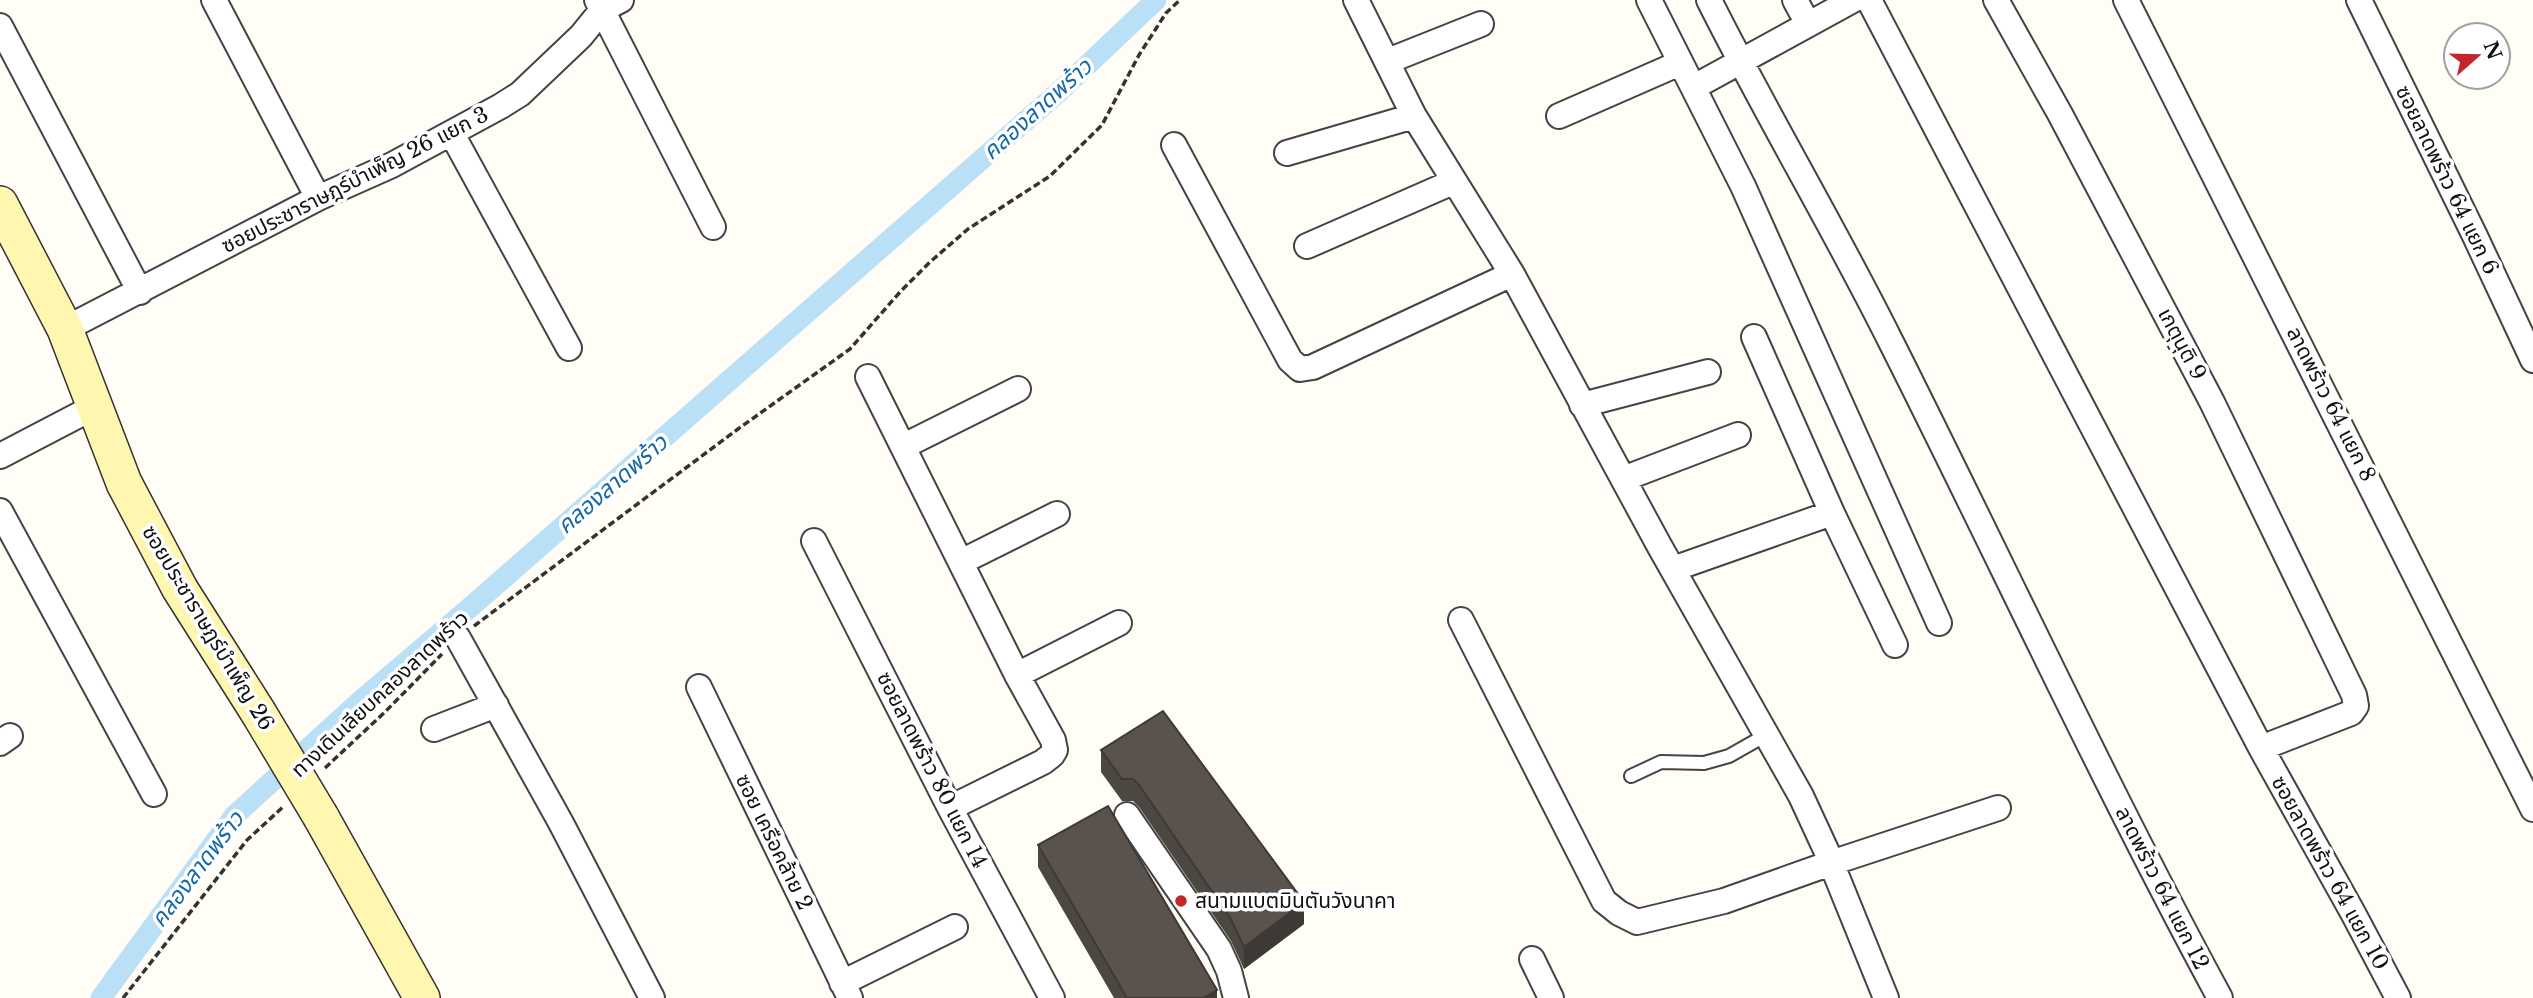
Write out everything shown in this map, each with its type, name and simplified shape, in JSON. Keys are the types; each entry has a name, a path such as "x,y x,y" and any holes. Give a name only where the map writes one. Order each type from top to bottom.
{"street":[{"path":"214,0 318,198"},
{"path":"1356,0 1414,116 1512,274 1582,405 1801,796 1886,998"},
{"path":"1649,0 1743,186 1939,623"},
{"name":"ลาดพร้าว 64 แยก 12","path":"1709,0 1889,336 2105,778 2220,998"},
{"path":"1795,0 1808,24"},
{"path":"1694,87 1853,0"},
{"name":"ซอยลาดพร้าว 64 แยก 10","path":"1869,0 2261,748 2398,998"},
{"name":"เกตุนุติ 9","path":"1996,0 2060,114 2212,402 2354,695 2356,706 2351,713 2261,748"},
{"name":"ลาดพร้าว 64 แยก 8","path":"2126,0 2533,809"},
{"name":"ซอยลาดพร้าว 64 แยก 6","path":"2359,0 2533,360"},
{"path":"607,3 713,227"},
{"name":"ซอยประชาราษฎร์บำเพ็ญ 26 แยก 3","path":"65,329 318,198 393,165 453,134 520,94 581,36 607,3"},
{"path":"1388,61 1481,24"},
{"path":"0,26 140,292"},
{"path":"1559,116 1680,62"},
{"path":"1287,153 1414,116"},
{"path":"453,134 569,348"},
{"path":"1174,145 1290,360 1300,369 1313,367 1512,274"},
{"path":"1307,246 1452,181"},
{"name":"ซอยประชาราษฎร์บำเพ็ญ 26","path":"0,204 65,329 124,483 180,589 321,817 422,998"},
{"path":"1754,337 1832,513 1895,645"},
{"path":"1582,405 1708,372"},
{"path":"868,377 1017,675 1053,740 1055,750 1043,762 950,808"},
{"path":"904,446 1018,389"},
{"path":"0,456 94,407"},
{"path":"1623,479 1738,435"},
{"path":"0,511 154,794"},
{"path":"1673,569 1832,513"},
{"path":"961,562 1057,514"},
{"name":"ซอยลาดพร้าว 80 แยก 14","path":"814,541 950,808 1052,998"},
{"path":"1461,620 1604,901 1637,922 1724,901 1998,808"},
{"path":"1017,675 1119,623"},
{"path":"458,638 561,823 652,998"},
{"name":"ซอย เครือคล้าย 2","path":"699,687 846,990"},
{"path":"434,729 496,705"},
{"path":"1128,815 1219,949 1229,971 1236,998"},
{"path":"846,990 955,927"},
{"path":"1532,958 1551,998"}],"lane":[{"path":"1631,776 1661,762 1704,763 1729,756 1766,736"}],"path":[{"name":"ทางเดินเลียบคลองลาดพร้าว","path":"316,776 385,712 458,638 850,349 930,262 968,229 1049,176 1102,125 1139,55 1166,13 1181,0"},
{"name":"ทางเดินเลียบคลองลาดพร้าว","path":"123,998 247,840 286,804"}],"building":[{"path":"1163,711 1304,902 1244,947 1231,919 1139,785 1133,779 1122,779 1101,750"},
{"path":"1108,806 1217,990 1203,998 1127,998 1038,845"}],"waterway":[{"name":"คลองลาดพร้าว","path":"101,998 234,816 358,703 1061,90 1156,0"}],"place":[{"name":"สนามแบตมินตันวังนาคา","path":"1181,901"}]}
